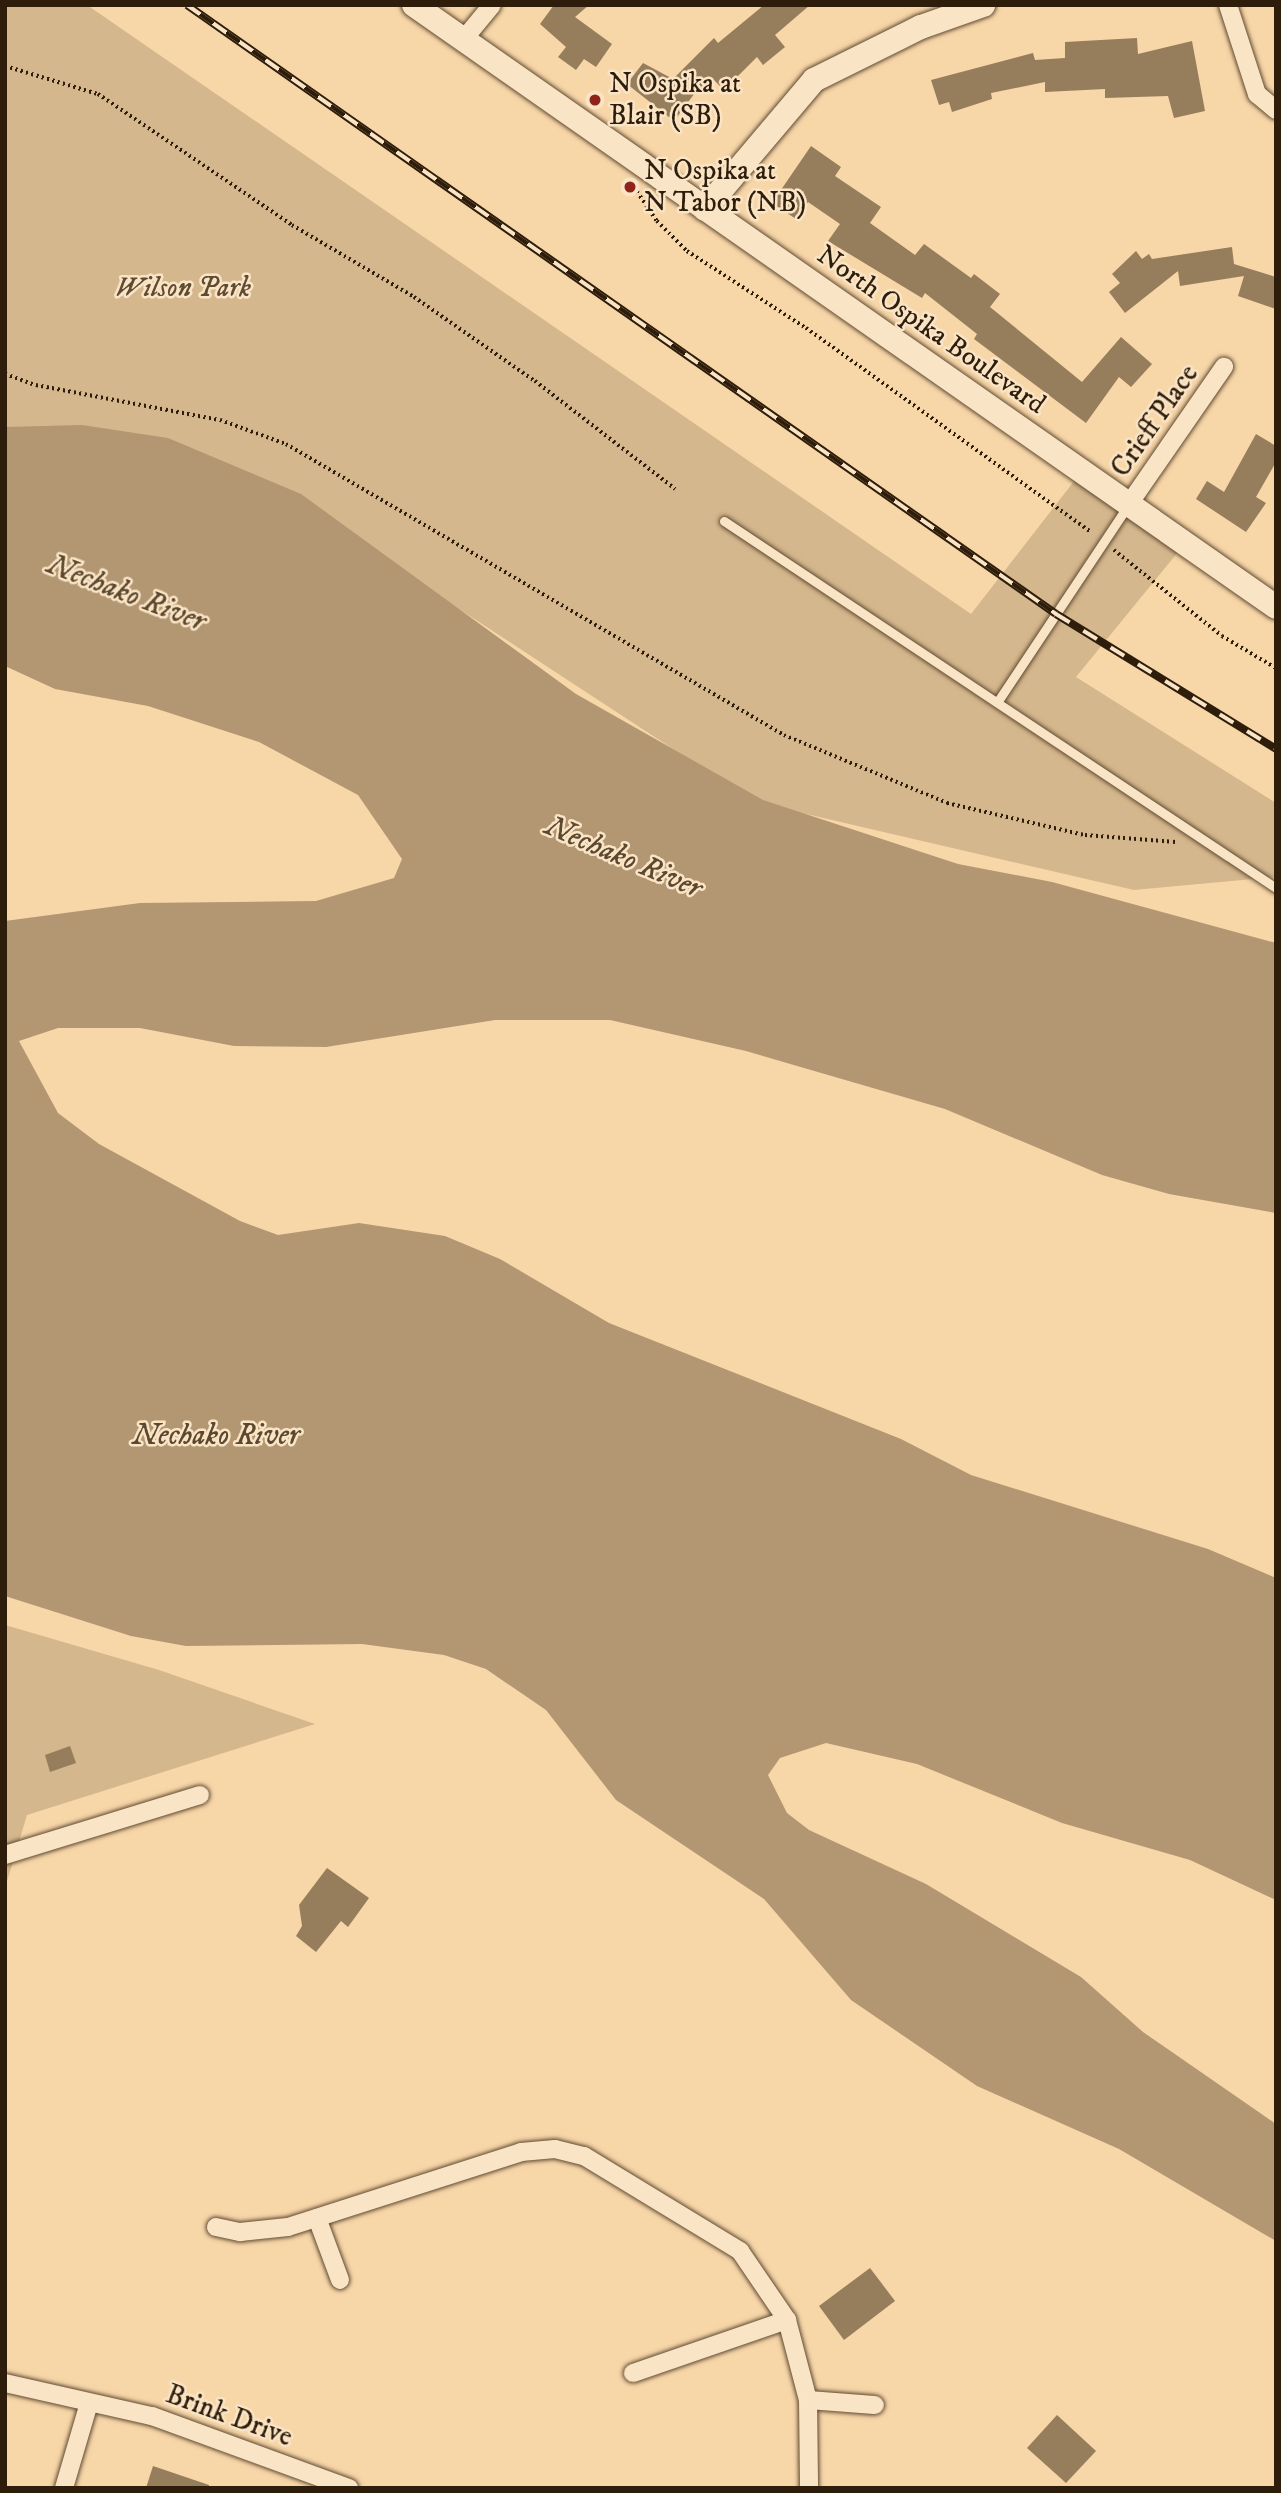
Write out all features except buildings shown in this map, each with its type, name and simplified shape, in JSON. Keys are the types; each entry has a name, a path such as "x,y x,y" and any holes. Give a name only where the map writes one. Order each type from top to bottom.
{"street":[{"name":"North Ospika Boulevard","path":"414,5 1276,607"},
{"path":"463,40 492,5"},
{"path":"705,209 814,80 921,27 983,5"},
{"path":"1228,5 1256,94 1276,110"},
{"name":"Crieff Place","path":"1129,504 1224,367"},
{"path":"5,1855 200,1795"},
{"path":"216,2227 265,2232 317,2218 521,2152 555,2149 584,2156 740,2251 787,2320 808,2400 809,2488"},
{"path":"317,2218 340,2280"},
{"path":"633,2373 787,2320"},
{"name":"Brink Drive","path":"5,2383 25,2384 89,2403 152,2416 349,2488"},
{"path":"808,2400 875,2405"},
{"path":"64,2488 89,2403"}],"lane":[{"path":"998,701 1129,504"},
{"path":"724,521 1276,888"}],"path":[{"path":"5,66 98,94 292,225 425,305 675,489"},
{"path":"630,156 635,190 687,251 806,327 1104,542 1222,636 1276,668"},
{"path":"5,374 36,385 220,420 286,444 784,735 947,803 1085,835 1210,844"}],"green space":[{"name":"Wilson Park","path":"5,5 87,5 971,614 1075,480 1178,552 1076,677 1276,803 1276,877 1134,890 754,802 453,605 5,444"},
{"path":"5,1625 159,1670 315,1724 27,1815 5,1888"}],"water":[{"name":"Nechako River","path":"82,425 168,438 301,494 576,694 763,800 958,864 1052,882 1276,943 1276,1213 1169,1194 1102,1175 945,1109 746,1051 610,1020 495,1020 326,1047 234,1046 140,1028 58,1028 19,1041 58,1113 99,1144 240,1221 278,1235 359,1223 445,1236 500,1259 609,1323 901,1439 971,1475 1208,1549 1276,1578 1276,1900 1190,1860 1062,1823 917,1764 826,1743 780,1758 768,1775 787,1813 809,1830 926,1884 1081,1977 1143,2032 1276,2124 1276,2241 1119,2149 977,2086 851,2000 764,1899 616,1800 546,1710 486,1669 444,1655 362,1644 186,1646 131,1636 5,1596 5,921 140,903 316,901 394,878 402,859 358,795 259,742 148,706 55,689 5,666 5,427"}],"railway":[{"path":"187,5 1056,614 1276,749"}],"place":[{"name":"N Ospika at Blair (SB)","path":"595,100"},
{"name":"N Ospika at N Tabor (NB)","path":"630,187"}]}
